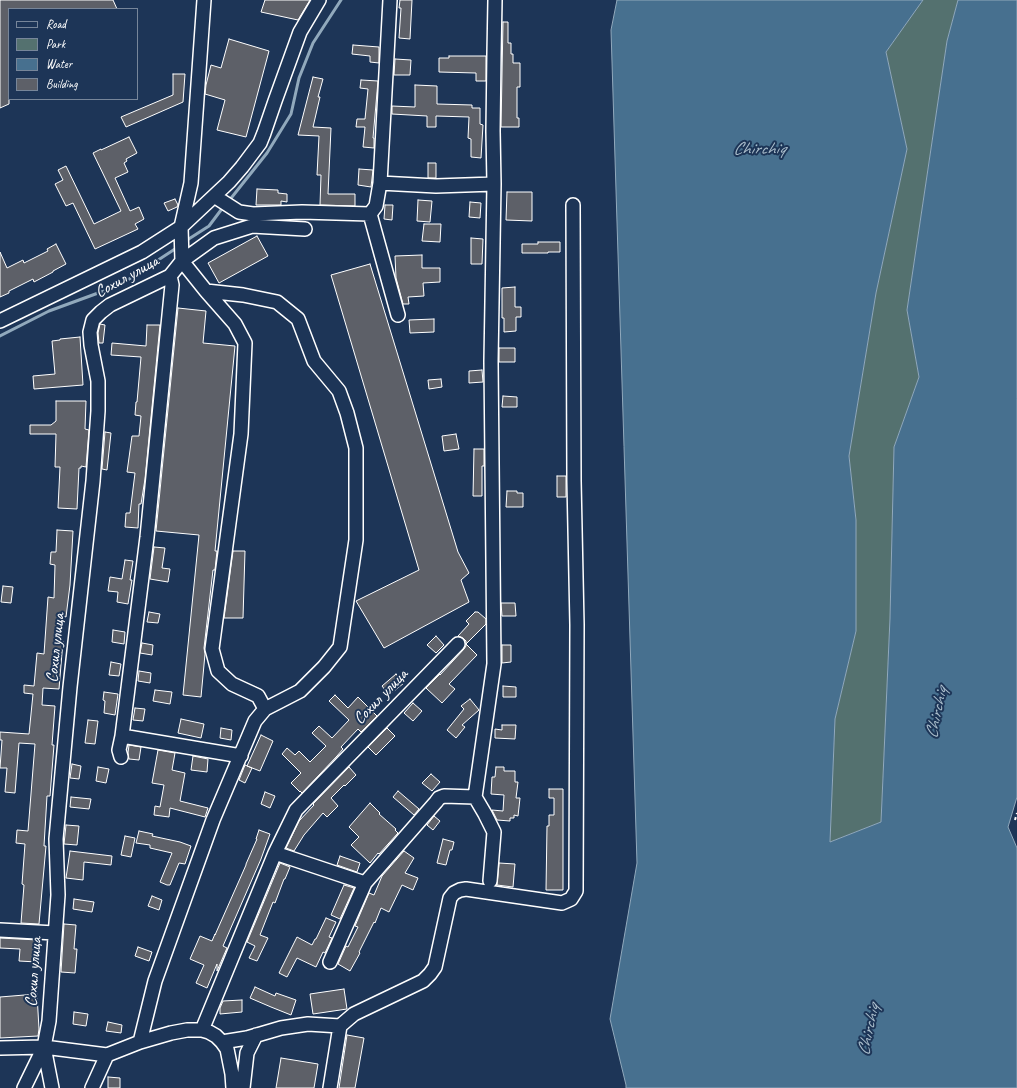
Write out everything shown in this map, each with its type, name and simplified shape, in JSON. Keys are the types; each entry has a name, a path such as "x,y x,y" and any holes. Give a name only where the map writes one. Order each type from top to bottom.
{"street":[{"path":"204,0 191,183 181,227 182,261 234,324 245,343 241,434 212,649 218,671 232,684 258,696 265,709"},
{"path":"0,321 142,252 181,227 229,182 242,168 260,143 300,32 320,0"},
{"path":"370,214 376,206 380,183 390,0"},
{"path":"490,881 494,832 475,797 494,664 491,361 495,0"},
{"path":"380,183 436,186 494,184"},
{"path":"214,196 239,212 253,214 302,212 370,214"},
{"path":"330,1088 340,1026 354,1014 423,980 430,974 435,967 450,898 454,893 466,889 562,903 571,899 576,892 577,625 574,473 573,205"},
{"path":"370,214 398,315"},
{"name":"Сохил улица","path":"52,1088 44,1047 49,1021 58,895 56,839 70,687 93,480 98,411 98,380 90,345 90,332 93,320 110,305 170,276 182,261 214,238 252,226 305,229"},
{"path":"121,757 119,750 147,537 172,285 170,276"},
{"path":"140,1042 155,980 213,820 255,721 265,709 300,691 324,668 340,647 356,540 356,448 347,413 339,391 314,361 298,319 277,302 243,295 206,291"},
{"name":"Сохил улица","path":"202,1030 275,853 296,810 458,644"},
{"path":"122,736 241,756"},
{"path":"330,962 365,883 439,798 444,796 475,797"},
{"path":"275,853 365,883"},
{"path":"0,930 55,933"},
{"path":"222,1042 247,1038 281,1028 308,1024 340,1026"},
{"path":"0,1048 44,1047 107,1055 140,1042 171,1033 187,1030 202,1030 216,1036 227,1049 231,1066 232,1088"},
{"path":"243,1088 247,1053 256,1035"},
{"path":"24,1088 44,1047"},
{"path":"92,1088 107,1055"}],"path":[{"path":"1014,820 1017,813"}],"green space":[{"path":"923,0 958,0 947,41 907,310 919,377 894,447 890,618 881,822 830,842 835,719 856,631 856,520 849,456 876,293 907,149 886,52"}],"water":[{"name":"Chirchiq","path":"617,0 923,0 886,52 907,149 876,293 849,456 856,520 856,631 835,719 830,842 881,822 890,618 894,447 919,377 907,310 947,41 958,0 1017,0 1017,797 1008,827 1017,848 1017,1088 626,1088 610,1019 637,863 611,30"}],"building":[{"path":"0,0 113,0 117,8 8,8 9,104 0,108"},
{"path":"265,0 310,0 298,20 261,12"},
{"path":"400,0 412,0 410,39 399,38 401,8 399,8"},
{"path":"503,22 508,22 508,43 511,43 513,63 520,63 520,87 517,87 517,118 519,118 519,127 501,127"},
{"path":"229,39 269,51 246,137 217,130 225,100 205,94 211,65 221,68"},
{"path":"353,45 379,47 379,63 370,62 370,56 352,54"},
{"path":"449,56 486,56 486,81 476,81 476,73 439,72 439,58 449,58"},
{"path":"395,59 411,60 410,75 394,75"},
{"path":"173,74 185,74 183,102 126,127 121,117 173,95"},
{"path":"313,77 323,79 318,97 320,97 313,127 331,128 328,194 355,194 355,206 320,205 321,175 317,175 319,136 298,135"},
{"path":"361,80 378,81 373,138 374,148 363,147 365,127 356,127 357,119 365,119 368,89 360,88"},
{"path":"415,85 437,86 437,104 472,105 472,108 480,108 480,124 483,125 481,158 471,157 471,139 468,138 469,117 436,116 436,127 427,127 427,116 392,114 392,106 415,107"},
{"path":"129,137 137,153 126,159 127,161 124,163 128,172 115,178 130,211 139,207 144,219 135,224 138,229 95,249 73,203 66,206 55,184 63,180 58,170 66,166 94,224 121,211 93,153"},
{"path":"428,163 436,163 436,178 428,178"},
{"path":"359,169 373,170 371,187 358,185"},
{"path":"257,189 278,190 278,193 287,194 287,202 281,201 281,205 256,205"},
{"path":"507,192 532,192 532,221 506,220"},
{"path":"175,199 178,205 177,207 168,211 164,203"},
{"path":"418,200 432,201 430,222 417,221"},
{"path":"470,202 481,203 480,218 469,217"},
{"path":"385,205 393,205 392,220 384,219"},
{"path":"424,224 441,224 440,242 422,241"},
{"path":"257,236 268,256 219,283 208,263"},
{"path":"471,238 483,239 482,264 471,264"},
{"path":"538,242 560,242 560,252 522,253 522,244 538,244"},
{"path":"56,244 66,264 34,282 33,279 0,297 0,252 7,268 23,260 24,263 48,251 47,249"},
{"path":"422,255 422,268 440,268 440,282 423,283 424,296 408,297 409,304 403,304 396,278 395,256"},
{"path":"370,264 458,552 469,573 461,580 469,602 384,648 356,601 419,570 331,275"},
{"path":"515,287 515,307 521,307 521,317 516,317 516,331 504,332 504,318 502,318 502,288"},
{"path":"178,308 206,311 203,343 235,346 215,551 217,551 215,570 213,570 204,648 205,654 201,697 183,695 199,535 156,531"},
{"path":"434,319 434,332 410,333 409,320"},
{"path":"100,324 105,325 103,343 99,343 98,333"},
{"path":"147,325 160,325 145,479 141,504 139,504 138,528 125,527 126,513 130,513 135,473 127,472 132,436 139,436 141,416 135,415 141,357 111,355 112,343 146,346"},
{"path":"80,337 83,385 34,389 33,376 55,374 52,341"},
{"path":"499,348 515,348 515,362 499,362"},
{"path":"482,370 483,382 469,383 469,371"},
{"path":"441,379 442,387 429,389 428,380"},
{"path":"503,396 517,397 517,407 502,407"},
{"path":"56,401 86,401 85,429 89,430 86,467 81,466 81,468 79,468 77,509 58,508 60,467 55,467 56,434 30,434 30,425 51,425 56,421"},
{"path":"105,432 111,433 107,470 102,469"},
{"path":"456,434 459,449 444,451 442,436"},
{"path":"474,449 484,449 484,466 482,466 482,496 473,496"},
{"path":"557,476 566,476 566,497 557,497"},
{"path":"507,491 517,491 517,493 523,493 523,507 506,507"},
{"path":"57,530 73,531 70,585 66,617 63,616 61,641 63,641 59,689 43,688 42,705 55,706 52,745 54,745 50,796 47,796 44,846 46,846 39,924 21,923 25,844 16,843 17,830 28,831 35,744 19,743 15,793 5,792 7,768 0,768 2,740 0,740 0,732 29,734 33,694 24,693 24,685 34,686 37,653 44,654 48,597 54,598 55,565 50,564 51,552 56,552"},
{"path":"154,547 165,548 162,568 170,569 168,582 150,579"},
{"path":"233,551 245,551 243,618 224,618"},
{"path":"125,560 133,561 130,580 132,580 128,604 117,602 118,592 108,591 110,577 122,579"},
{"path":"3,586 13,587 11,603 1,602"},
{"path":"501,603 515,603 516,616 502,616"},
{"path":"149,612 160,614 158,623 147,622"},
{"path":"475,612 478,612 486,619 486,624 466,644 466,641 463,638 458,636 469,624 466,621"},
{"path":"113,630 125,632 124,644 112,642"},
{"path":"436,636 444,645 436,653 427,645"},
{"path":"142,643 153,645 152,655 140,653"},
{"path":"466,644 477,655 449,684 455,689 442,703 426,688 464,649"},
{"path":"502,645 511,645 511,662 502,663"},
{"path":"111,662 121,664 119,676 109,675"},
{"path":"139,671 151,673 150,683 138,681"},
{"path":"396,674 404,683 389,695 382,686"},
{"path":"503,686 516,687 516,697 503,697"},
{"path":"155,690 172,692 170,704 153,701"},
{"path":"104,692 118,694 115,715 104,713"},
{"path":"335,695 348,708 358,697 377,716 361,732 358,729 341,747 343,749 337,756 302,793 291,783 301,773 282,754 287,748 295,755 299,751 310,762 326,746 312,733 319,726 332,738 349,720 329,701"},
{"path":"470,699 479,710 462,725 465,727 456,738 447,730 464,709 461,706"},
{"path":"413,703 422,711 413,721 404,713"},
{"path":"135,708 145,709 143,721 133,720"},
{"path":"181,719 204,724 201,738 178,733"},
{"path":"88,720 98,721 95,744 85,743"},
{"path":"502,725 516,725 515,739 495,738 495,729 502,730"},
{"path":"221,728 232,730 231,740 220,738"},
{"path":"387,728 395,736 376,755 368,747"},
{"path":"261,735 273,741 260,771 247,766"},
{"path":"129,745 141,747 139,760 129,759"},
{"path":"158,750 175,753 172,770 185,773 180,801 208,808 205,817 170,808 169,817 154,815 155,806 160,807 164,785 152,783"},
{"path":"193,756 208,759 207,772 191,770"},
{"path":"72,764 81,766 79,779 70,778"},
{"path":"245,765 252,768 245,783 239,780"},
{"path":"98,767 109,769 106,783 96,781"},
{"path":"349,767 356,775 331,798 338,806 327,817 323,813 304,835 294,851 286,848 299,821 314,805 313,804"},
{"path":"496,767 504,767 504,771 515,771 515,782 518,782 516,798 520,798 518,816 514,815 514,818 510,818 510,821 497,820 492,810 503,811 504,795 491,794 492,777 495,777"},
{"path":"431,774 440,782 432,791 422,783"},
{"path":"549,789 563,789 563,890 546,890 547,826 549,826 549,815 554,815 554,798 549,798"},
{"path":"398,791 419,809 414,815 393,797"},
{"path":"265,792 275,796 270,808 261,804"},
{"path":"71,797 91,799 89,809 70,807"},
{"path":"370,803 380,813 379,814 396,829 395,830 398,833 370,863 351,845 359,837 349,827"},
{"path":"434,816 440,821 433,830 427,825"},
{"path":"66,825 79,826 77,845 64,844"},
{"path":"259,830 270,834 261,859 223,946 227,948 217,971 217,964 207,988 196,983 204,965 190,959 200,936 212,941 246,865 257,839"},
{"path":"139,831 153,834 152,836 191,846 185,864 179,863 170,885 160,882 172,853 150,848 150,845 136,843"},
{"path":"125,836 135,838 131,857 121,855"},
{"path":"443,839 454,842 446,865 437,863"},
{"path":"70,851 112,856 111,865 84,862 83,880 66,878"},
{"path":"404,851 414,858 405,873 418,878 413,890 402,885 389,912 381,908 375,923 374,922 350,971 338,964 346,946 348,947 358,927 355,926 369,893 374,895 382,876"},
{"path":"340,856 360,863 357,872 337,865"},
{"path":"280,863 290,867 275,903 273,902 260,935 268,938 257,961 249,958 255,946 247,942"},
{"path":"499,863 515,864 513,887 497,885"},
{"path":"344,885 354,888 340,919 331,915"},
{"path":"152,896 162,900 159,910 148,906"},
{"path":"74,899 94,902 92,912 73,909"},
{"path":"326,918 336,922 329,937 332,938 316,967 297,958 287,977 279,973 297,937 312,945"},
{"path":"64,924 76,925 74,949 77,949 75,973 61,972"},
{"path":"0,938 38,940 37,962 19,961 20,949 0,948"},
{"path":"138,947 152,952 149,961 135,956"},
{"path":"255,987 275,996 276,993 296,1000 291,1015 250,998"},
{"path":"344,989 347,1009 313,1014 310,994"},
{"path":"37,994 38,1036 0,1038 0,997"},
{"path":"242,1000 242,1012 220,1014 220,1008 223,1001"},
{"path":"74,1012 88,1014 86,1026 73,1024"},
{"path":"108,1022 122,1025 121,1033 106,1031"},
{"path":"347,1035 364,1038 355,1088 339,1088"},
{"path":"281,1058 318,1064 314,1088 276,1088"},
{"path":"108,1077 120,1078 120,1088 108,1088"}],"waterway":[{"path":"228,202 267,153 291,114 299,78 313,43 341,0"},
{"path":"184,242 209,226 224,206"},
{"path":"0,336 49,311 120,285 178,247"}]}
